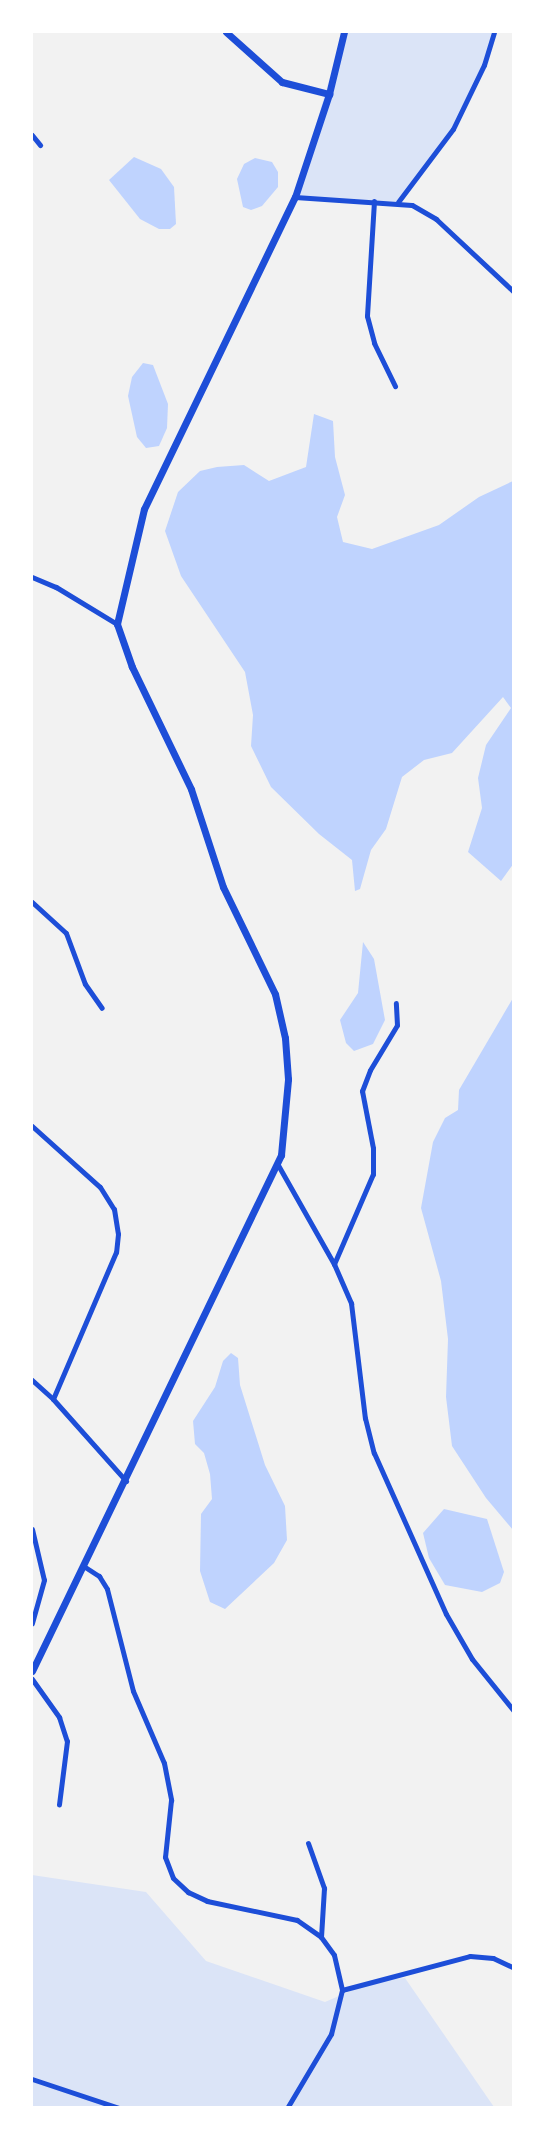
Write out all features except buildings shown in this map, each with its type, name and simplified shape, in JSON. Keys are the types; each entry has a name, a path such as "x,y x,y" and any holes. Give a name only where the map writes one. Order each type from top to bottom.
{"street":[{"path":"226,32 282,82 329,94"},
{"path":"32,1671 85,1567 278,1165 288,1079 285,1038 274,993 223,887 191,789 132,667 117,624 137,532 154,482 295,197 329,94 344,32"},
{"path":"398,202 453,129 479,75 494,32"},
{"path":"32,135 40,145"},
{"path":"295,197 398,202 436,219 513,292"},
{"path":"374,201 366,316 374,344 395,386"},
{"path":"32,577 87,603 117,624"},
{"path":"32,902 66,933 85,984 102,1008"},
{"path":"334,1264 372,1174 373,1148 362,1091 370,1070 397,1025 396,1003"},
{"path":"32,1126 100,1186 114,1209 118,1234 116,1252 53,1399"},
{"path":"278,1165 334,1264 356,1322 365,1418 374,1453 450,1622 472,1659 513,1712"},
{"path":"32,1380 53,1399 126,1481"},
{"path":"32,1529 44,1580 32,1623"},
{"path":"85,1567 99,1576 107,1589 133,1690 164,1763 171,1800 165,1857 173,1878 198,1899 283,1915 309,1926 321,1937 334,1955 342,1990 331,2034 287,2108"},
{"path":"32,1679 65,1730 68,1755 59,1804"},
{"path":"309,1843 324,1888 321,1937"},
{"path":"342,1990 470,1956 493,1958 513,1968"},
{"path":"32,2079 119,2108"}],"shaded area":[{"path":"343,32 494,32 484,65 453,129 398,202 295,197"},
{"path":"32,1875 146,1892 206,1961 325,2002 374,1981 405,1978 494,2107 32,2108"}],"water":[{"path":"134,157 161,169 174,187 176,224 170,229 159,229 140,219 109,180"},
{"path":"255,158 272,162 278,172 278,187 262,206 251,210 243,207 237,179 244,164"},
{"path":"143,363 153,365 168,404 167,428 159,446 146,448 137,437 128,396 132,377"},
{"path":"314,414 333,421 335,457 345,495 337,517 343,542 372,549 439,525 479,497 513,481 514,863 501,881 468,852 482,808 478,778 486,745 511,708 503,697 452,753 424,760 402,777 386,829 371,850 360,889 355,891 352,860 319,834 271,787 251,746 253,715 245,672 181,576 165,531 178,492 200,471 217,467 244,465 269,481 306,467"},
{"path":"363,942 374,959 385,1020 373,1044 354,1051 346,1043 340,1020 358,993"},
{"path":"513,998 513,1530 486,1498 452,1446 446,1397 448,1339 441,1281 421,1208 433,1142 445,1118 458,1110 459,1090"},
{"path":"231,1353 238,1358 240,1385 265,1465 285,1506 287,1540 274,1563 225,1609 210,1602 200,1571 201,1514 212,1499 210,1474 204,1453 195,1444 193,1421 215,1387 223,1361"},
{"path":"444,1509 487,1519 504,1572 500,1583 482,1592 445,1585 429,1558 423,1533"}]}
